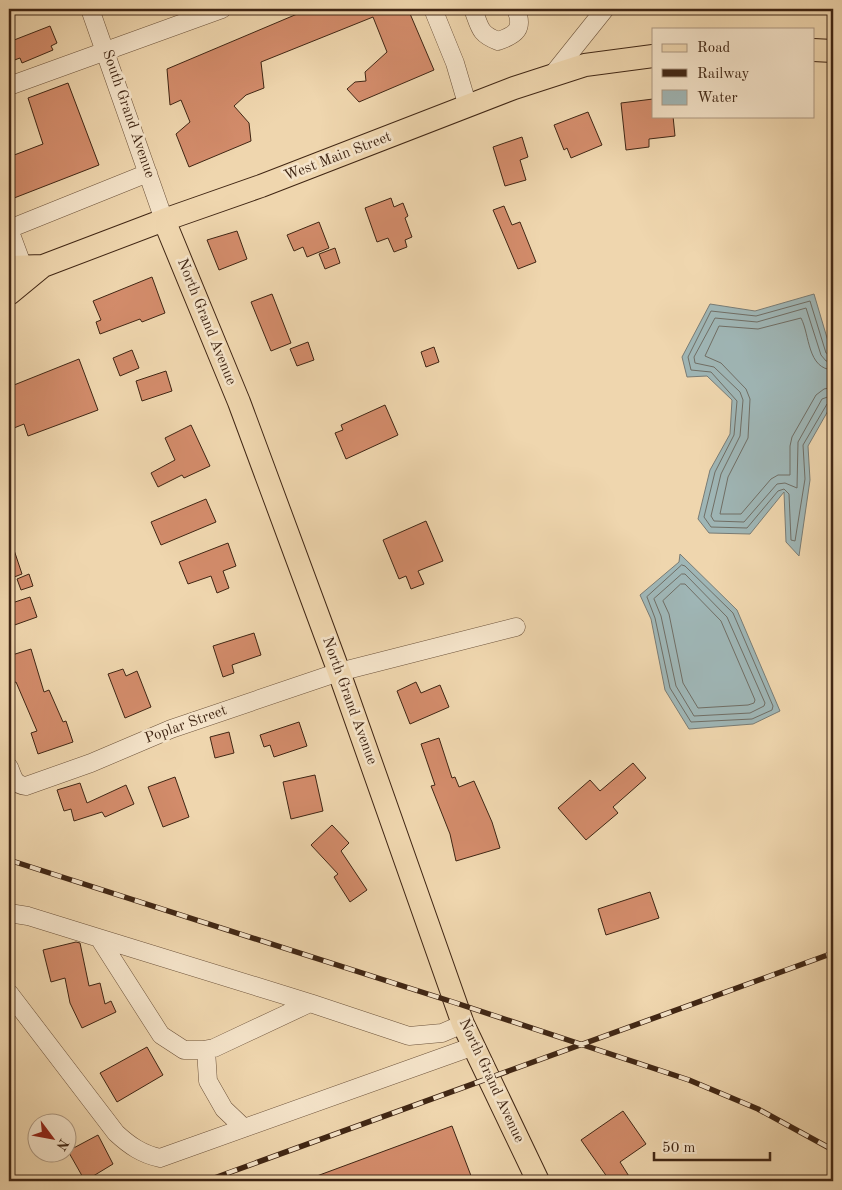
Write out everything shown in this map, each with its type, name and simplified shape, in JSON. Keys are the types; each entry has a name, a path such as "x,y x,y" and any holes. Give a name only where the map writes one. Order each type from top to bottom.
{"main road":[{"path":"814,50 833,51"},
{"name":"West Main Street","path":"9,294 25,267 261,186 553,74 585,66 652,56"},
{"name":"North Grand Avenue","path":"164,220 239,402 339,672 463,1024 538,1181"}],"street":[{"name":"South Grand Avenue","path":"90,9 106,50 164,220"},
{"path":"9,86 222,9"},
{"path":"433,9 455,63 468,107"},
{"path":"473,9 486,36 498,41 513,36 518,29 520,18 516,9"},
{"path":"553,74 605,9"},
{"path":"25,267 9,229 148,173"},
{"name":"Poplar Street","path":"9,767 14,781 20,785 35,782 91,762 171,729 339,672 516,627"},
{"path":"9,913 28,916 310,1003 409,1036 442,1033 463,1024"},
{"path":"99,938 161,1036 184,1050 206,1050 310,1003"},
{"path":"9,992 116,1133 132,1147 146,1155 160,1158 474,1046"},
{"path":"206,1050 208,1081 224,1109 244,1128"}],"water":[{"path":"814,294 833,358 833,402 808,446 810,480 799,556 786,542 784,492 750,534 709,533 698,519 710,470 730,434 732,400 707,376 687,377 682,357 710,304 755,311"},
{"path":"680,554 737,610 780,711 753,724 689,729 665,690 651,619 640,595 679,562"}],"building":[{"path":"309,9 408,9 434,70 359,102 347,89 355,82 366,81 365,72 387,52 373,17 261,62 264,88 246,95 234,106 249,123 251,141 189,167 176,134 190,122 181,100 170,105 167,69"},
{"path":"50,26 57,43 51,46 53,50 22,63 20,58 9,62 9,42"},
{"path":"68,83 99,165 9,200 9,157 43,144 28,98"},
{"path":"652,99 652,118 673,118 675,136 649,139 649,147 626,150 621,103"},
{"path":"588,112 602,145 571,158 567,148 564,150 554,125"},
{"path":"522,137 528,157 520,160 526,180 505,186 493,147"},
{"path":"391,198 394,207 403,203 408,216 405,218 412,237 405,240 407,247 394,252 388,238 377,242 365,208"},
{"path":"504,206 512,225 520,222 536,262 518,269 493,210"},
{"path":"319,222 329,248 307,257 303,247 294,251 287,235"},
{"path":"237,231 247,259 219,270 207,240"},
{"path":"335,248 340,263 325,269 319,254"},
{"path":"152,277 165,313 142,322 140,319 100,334 96,322 101,320 93,301"},
{"path":"272,294 291,343 271,351 251,302"},
{"path":"308,342 314,360 297,366 290,349"},
{"path":"434,347 439,362 426,367 421,352"},
{"path":"132,350 139,368 120,376 113,358"},
{"path":"79,359 98,410 28,436 24,424 9,430 9,387"},
{"path":"166,371 172,391 142,401 136,381"},
{"path":"385,405 398,435 346,459 335,433 343,430 341,425"},
{"path":"191,425 210,466 184,478 182,475 158,487 151,473 175,460 165,438"},
{"path":"206,499 216,522 161,545 151,522"},
{"path":"426,521 443,561 418,571 424,584 411,589 406,576 399,579 383,540"},
{"path":"9,541 11,541 22,574 9,579"},
{"path":"228,543 236,566 223,571 229,588 217,593 211,576 188,584 179,562"},
{"path":"29,574 33,586 21,590 17,579"},
{"path":"30,597 37,617 9,627 9,604"},
{"path":"254,633 261,655 232,665 234,673 223,677 213,646"},
{"path":"31,649 44,692 49,690 63,722 66,721 73,742 38,754 31,733 37,731 16,682 13,683 9,667 9,656"},
{"path":"123,669 126,676 137,671 151,707 125,718 108,674"},
{"path":"416,682 421,693 440,685 449,707 410,724 397,691"},
{"path":"299,722 307,746 274,757 270,745 264,747 260,735"},
{"path":"229,732 234,753 215,758 210,737"},
{"path":"439,738 452,778 455,777 459,787 474,781 492,822 500,848 456,861 450,834 431,786 435,785 421,744"},
{"path":"633,763 646,778 613,807 618,813 586,840 558,808 590,780 600,791"},
{"path":"315,775 323,811 291,819 283,782"},
{"path":"175,777 189,817 163,827 148,787"},
{"path":"80,783 87,803 126,785 134,804 105,817 102,812 74,821 71,809 64,811 57,790"},
{"path":"332,825 349,843 341,851 367,890 350,902 334,877 338,874 311,845"},
{"path":"650,892 659,918 606,935 598,909"},
{"path":"76,942 80,943 89,986 100,983 105,1004 111,1001 116,1012 82,1028 70,1003 65,978 51,982 43,950"},
{"path":"147,1047 163,1075 117,1102 100,1073"},
{"path":"623,1111 646,1144 620,1162 632,1181 610,1181 581,1140"},
{"path":"452,1126 473,1181 306,1180"},
{"path":"98,1135 113,1164 85,1181 74,1162 78,1162 78,1146"}],"railway":[{"path":"9,860 456,1003 689,1080 758,1109 833,1150"},
{"path":"206,1181 833,953"}]}
